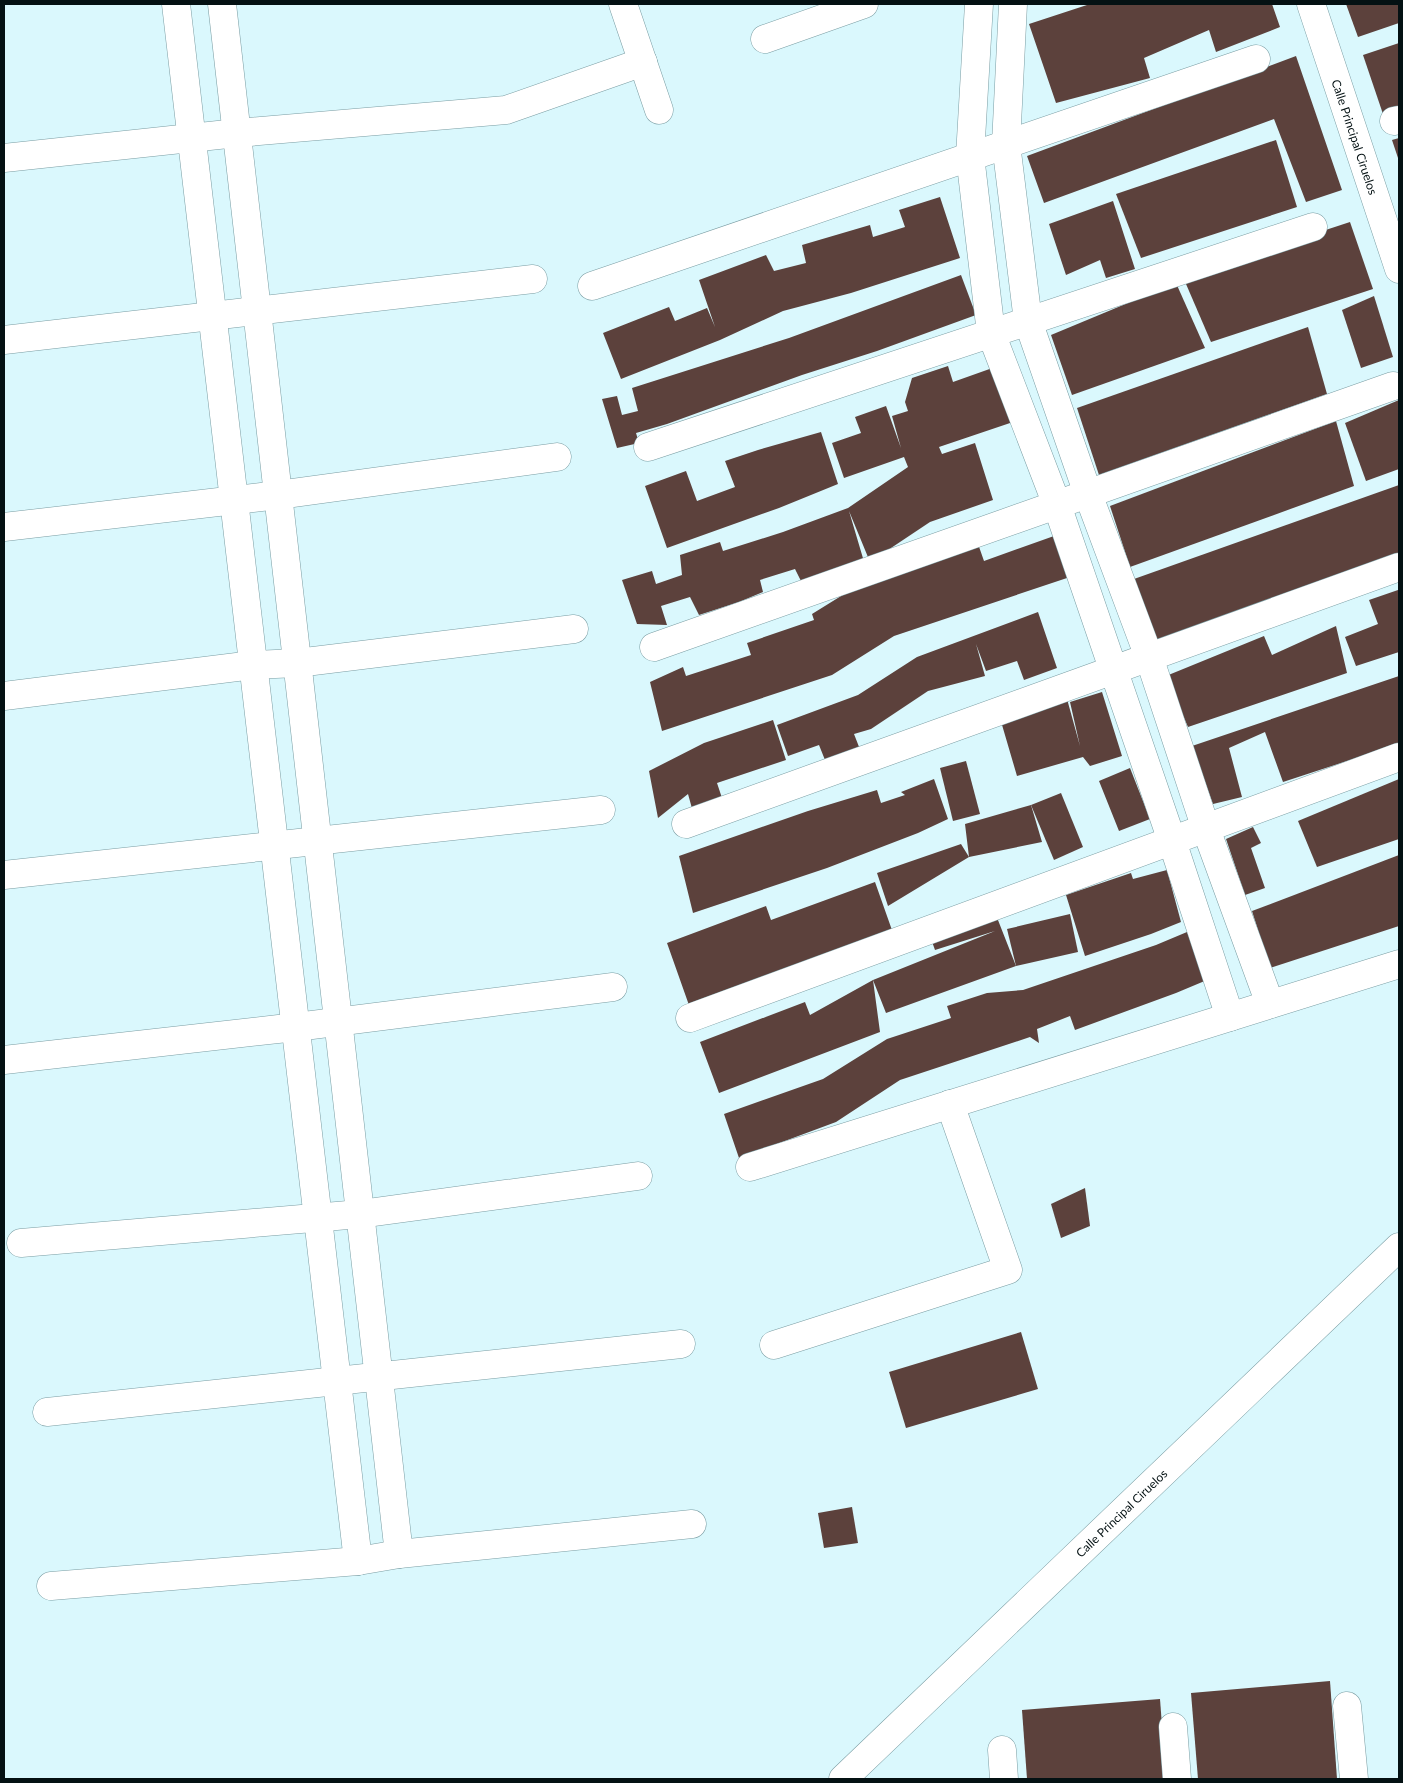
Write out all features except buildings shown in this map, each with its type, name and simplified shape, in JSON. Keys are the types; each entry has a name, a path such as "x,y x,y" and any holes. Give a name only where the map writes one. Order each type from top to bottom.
{"street":[{"path":"176,4 358,1561"},
{"path":"222,4 399,1554"},
{"path":"623,4 660,110"},
{"path":"765,39 864,4"},
{"path":"979,4 970,156 991,333 1057,505 1230,1017"},
{"path":"1013,4 1006,144 1028,321 1088,494 1149,657 1206,829 1270,1004"},
{"name":"Calle Principal Ciruelos","path":"1311,4 1399,269"},
{"path":"592,286 1256,58"},
{"path":"4,158 237,132 506,110 643,62"},
{"path":"648,447 1313,227"},
{"path":"4,340 533,279"},
{"path":"654,647 1393,386"},
{"path":"4,527 278,495 557,456"},
{"path":"686,824 1399,567"},
{"path":"4,696 253,665 297,663 574,629"},
{"path":"690,1018 1399,757"},
{"path":"4,875 601,810"},
{"path":"750,1168 1399,964"},
{"path":"4,1060 338,1022 613,987"},
{"path":"774,1345 1008,1270 950,1104"},
{"path":"21,1243 360,1214 638,1176"},
{"name":"Calle Principal Ciruelos","path":"843,1779 1399,1247"},
{"path":"47,1412 681,1344"},
{"path":"51,1586 358,1561 399,1554 692,1524"},
{"path":"1348,1706 1354,1779"},
{"path":"1173,1727 1176,1779"},
{"path":"1002,1750 1004,1779"}]}
